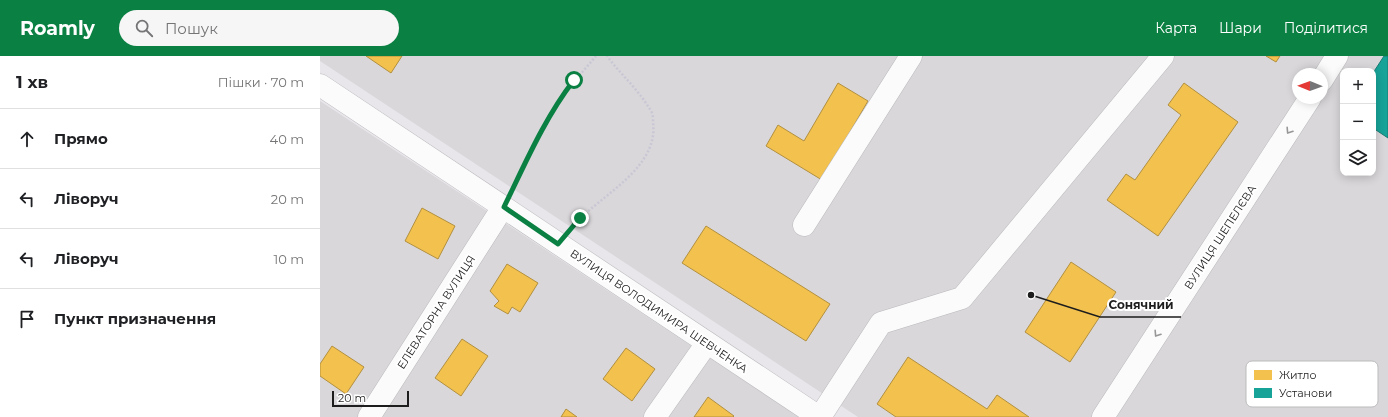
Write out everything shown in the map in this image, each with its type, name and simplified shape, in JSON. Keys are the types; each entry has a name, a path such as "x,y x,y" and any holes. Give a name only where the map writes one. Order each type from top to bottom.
{"street":[{"path":"804,224 911,56"},
{"path":"819,417 881,323 962,298 1163,56"},
{"path":"1328,70 1337,56"},
{"name":"ВУЛИЦЯ ВОЛОДИМИРА ШЕВЧЕНКА","path":"320,86 819,417"},
{"name":"ВУЛИЦЯ ШЕПЕЛЄВА","path":"1104,417 1306,104"},
{"name":"ЕЛЕВАТОРНА ВУЛИЦЯ","path":"369,417 504,207"},
{"path":"655,417 707,342"}],"path":[{"path":"504,207 542,130 561,97 596,56"},
{"path":"558,244 580,218 631,175 648,152 654,134 652,112 637,89 618,71 607,56"}],"shaded area":[{"path":"320,56 1388,56 1388,417 858,417 320,61"},
{"path":"320,101 799,417 320,417"}],"building: Житло":[{"path":"366,56 402,56 391,73"},
{"path":"1266,56 1280,56 1276,62"},
{"path":"838,83 868,101 822,180 766,146 778,125 804,141"},
{"path":"1184,83 1238,122 1158,236 1107,200 1126,174 1135,180 1181,115 1168,105"},
{"path":"422,208 455,226 438,259 405,241"},
{"path":"706,226 830,304 806,341 682,263"},
{"path":"1071,262 1116,292 1070,362 1025,332"},
{"path":"507,264 538,283 520,312 512,307 508,314 494,306 499,301 490,291"},
{"path":"462,339 488,356 461,396 435,378"},
{"path":"332,346 364,367 346,394 320,376 320,364"},
{"path":"626,348 655,369 632,401 603,379"},
{"path":"908,357 987,409 997,395 1029,417 896,417 877,404"},
{"path":"708,397 734,416 694,417"},
{"path":"566,409 577,417 561,417"}],"building: Установи":[{"path":"1384,56 1388,56 1388,138 1376,130 1376,68"}],"place":[{"name":"Сонячний","path":"1031,295"}],"route":[{"path":"574,80 561,97 542,130 504,207 558,244 580,218"}]}
